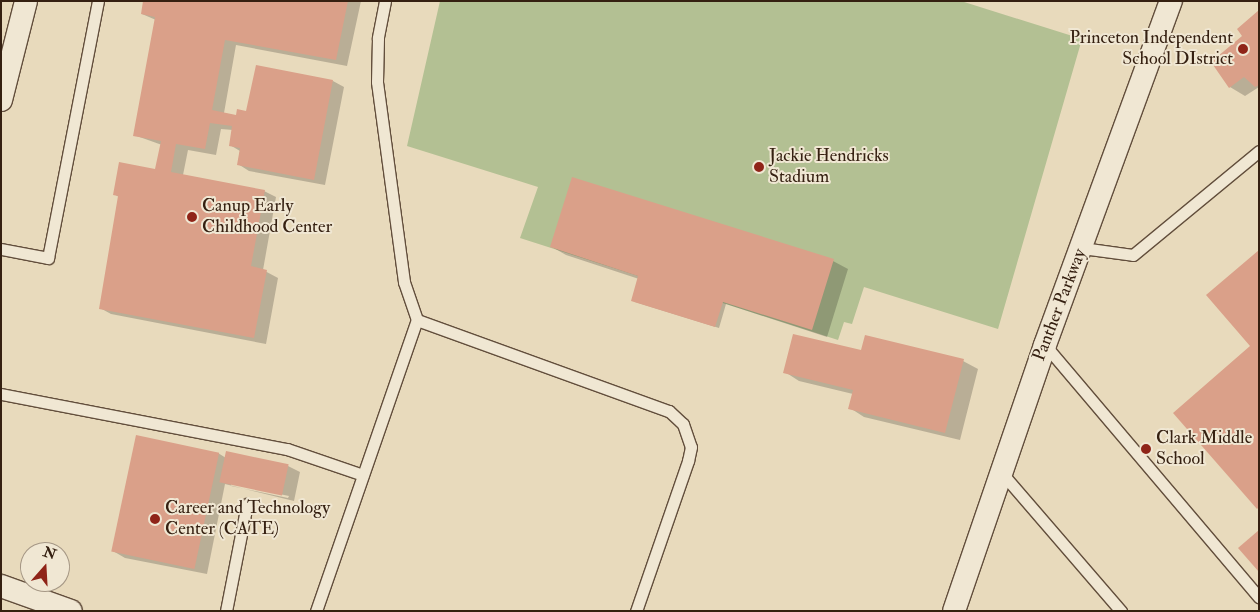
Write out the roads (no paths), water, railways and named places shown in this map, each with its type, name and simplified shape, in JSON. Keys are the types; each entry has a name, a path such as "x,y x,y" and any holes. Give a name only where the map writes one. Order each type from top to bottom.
{"street":[{"path":"1,100 26,1"},
{"name":"Panther Parkway","path":"954,611 1045,345 1172,1"},
{"path":"1,586 71,611"}],"lane":[{"path":"316,611 417,320 404,282 377,82 378,38 385,1"},
{"path":"1,249 48,258 94,2"},
{"path":"1082,248 1133,255 1259,150"},
{"path":"417,320 669,411 683,424 691,447 688,461 636,611"},
{"path":"1045,345 1259,597"},
{"path":"1,394 288,449 363,475"},
{"path":"1001,472 1121,611"},
{"path":"226,611 247,504"}],"place":[{"name":"Princeton Independent School DIstrict","path":"1243,49"},
{"name":"Jackie Hendricks Stadium","path":"759,167"},
{"name":"Canup Early Childhood Center","path":"192,217"},
{"name":"Clark Middle School","path":"1146,449"},
{"name":"Career and Technology Center (CATE)","path":"155,519"}]}
